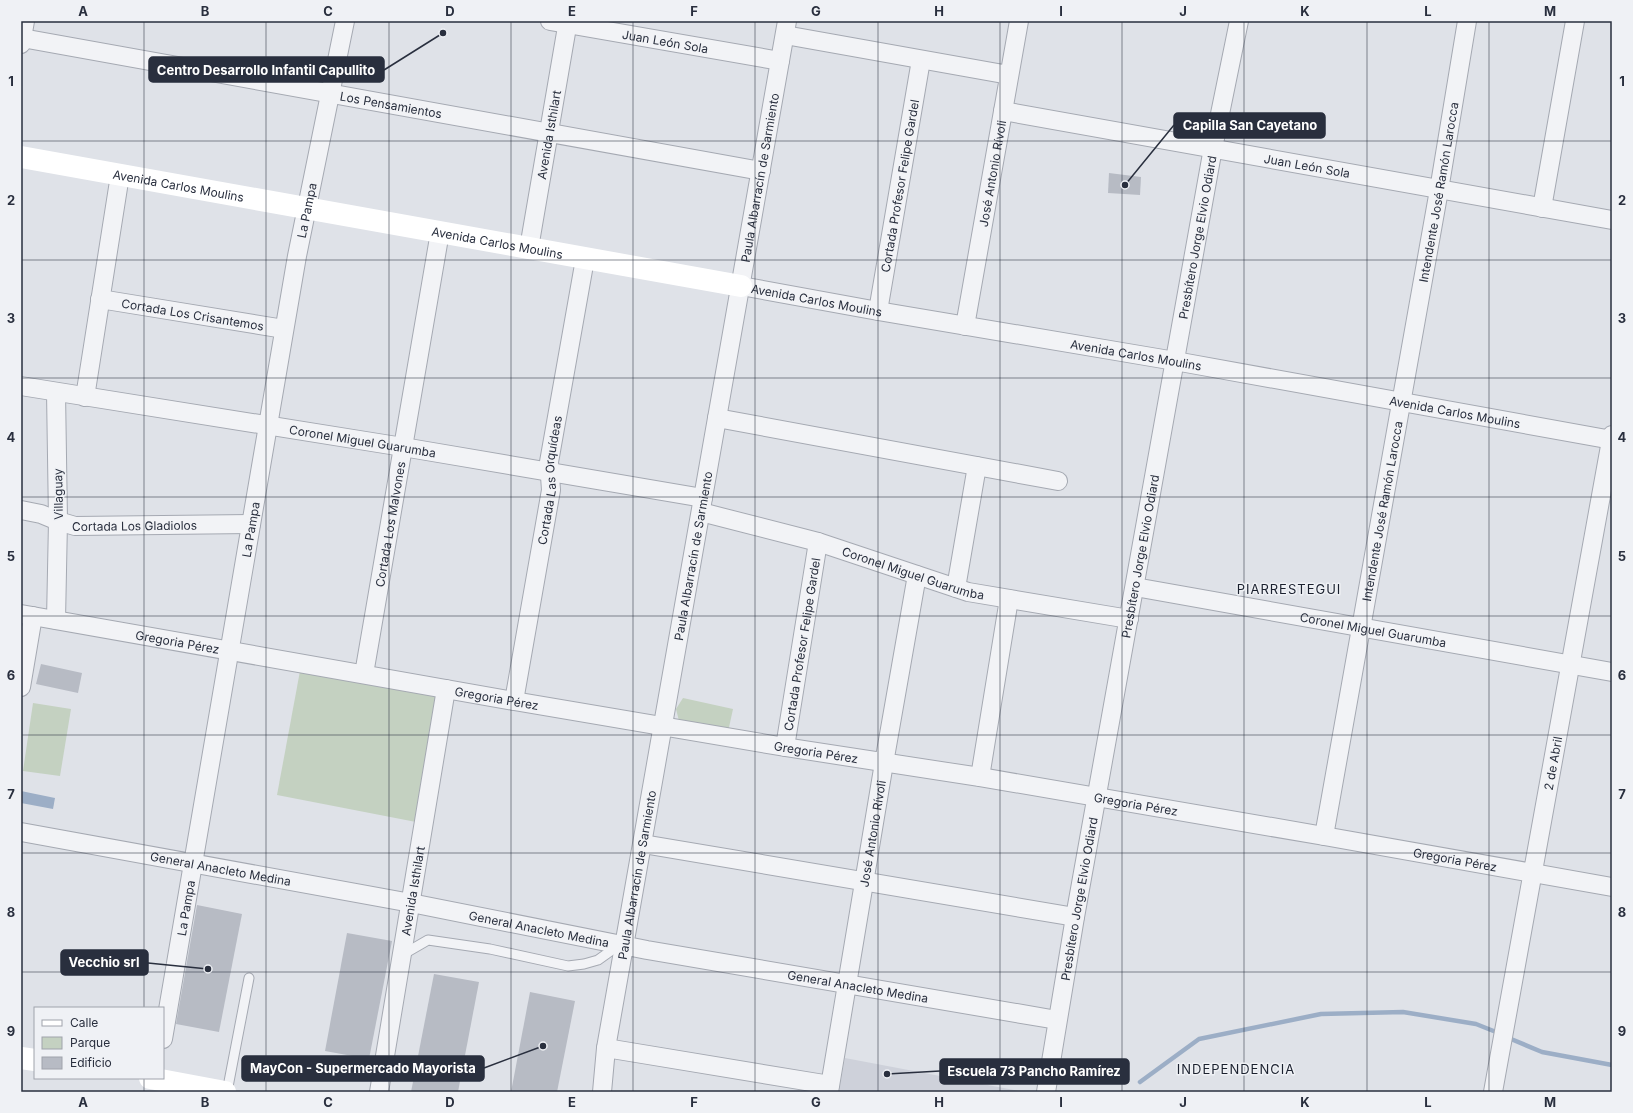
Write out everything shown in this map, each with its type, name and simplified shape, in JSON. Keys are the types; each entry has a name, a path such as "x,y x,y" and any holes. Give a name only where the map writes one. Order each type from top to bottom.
{"street":[{"name":"La Pampa","path":"164,1033 297,256 345,21"},
{"name":"Juan León Sola","path":"550,21 780,61"},
{"name":"José Antonio Rívoli","path":"964,326 1019,21"},
{"name":"Presbítero Jorge Elvio Odiard","path":"1046,1092 1075,917 1213,148 1239,21"},
{"name":"Intendente José Ramón Larocca","path":"1324,836 1402,403 1467,21"},
{"path":"1542,208 1575,21"},
{"name":"Avenida Isthilart","path":"528,248 568,23"},
{"path":"786,28 921,60 1009,75"},
{"name":"Paula Albarracín de Sarmiento","path":"602,1092 606,1048 621,946 643,844 786,28"},
{"name":"Los Pensamientos","path":"23,34 330,94 761,171"},
{"name":"Cortada Profesor Felipe Gardel","path":"878,311 921,60"},
{"name":"Juan León Sola","path":"1003,111 1612,220"},
{"name":"Avenida Carlos Moulins","path":"21,157 878,311 1175,361 1402,403 1612,438"},
{"path":"85,397 120,175"},
{"name":"Cortada Los Malvones","path":"364,674 440,232"},
{"name":"Cortada Las Orquídeas","path":"514,701 550,490 549,462 585,259"},
{"name":"Cortada Los Crisantemos","path":"100,299 284,329"},
{"name":"Coronel Miguel Guarumba","path":"21,386 550,471 702,505 968,592 1129,619"},
{"name":"Villaguay","path":"56,392 58,521 56,620"},
{"path":"717,418 1058,481"},
{"name":"2 de Abril","path":"1494,1092 1532,873 1612,438"},
{"path":"956,588 977,466"},
{"name":"Cortada Los Gladiolos","path":"21,510 41,514 75,526 251,524"},
{"name":"Cortada Profesor Felipe Gardel","path":"785,747 818,542"},
{"name":"José Antonio Rívoli","path":"830,1089 917,575"},
{"name":"Coronel Miguel Guarumba","path":"1135,587 1612,672"},
{"path":"980,777 1009,599"},
{"path":"21,686 27,615"},
{"name":"Gregoria Pérez","path":"27,615 514,701 785,747 980,777 1324,836 1612,888"},
{"name":"Avenida Isthilart","path":"379,1092 446,689"},
{"name":"General Anacleto Medina","path":"21,832 193,862 411,903 621,946 1057,1020"},
{"path":"643,844 1075,917"},
{"path":"606,1048 830,1089"},
{"path":"21,1058 34,1060"},
{"path":"154,1082 226,1092"}],"lane":[{"path":"402,956 428,940 490,949 568,966 598,960 621,946"},
{"path":"226,1092 249,978"}],"shaded area":[{"path":"845,1058 1019,1091 839,1092"}],"green space":[{"path":"300,671 439,696 416,822 277,795"},
{"path":"683,698 733,709 728,732 679,721 676,709"},
{"path":"33,703 71,709 60,776 23,771"}],"water":[{"path":"21,791 55,798 53,809 21,803"}],"building":[{"path":"1109,173 1141,177 1140,195 1108,193"},
{"path":"41,664 82,673 78,693 36,684"},
{"path":"197,905 242,914 219,1032 176,1024"},
{"path":"347,933 392,941 369,1059 325,1051"},
{"path":"434,974 479,982 458,1092 411,1092"},
{"path":"530,992 575,1001 557,1092 511,1092"}],"waterway":[{"path":"1140,1082 1199,1039 1321,1014 1403,1012 1476,1024 1496,1032"},
{"path":"1511,1039 1542,1052 1612,1065"}],"place":[{"name":"Centro Desarrollo Infantil Capullito","path":"443,33"},
{"name":"Capilla San Cayetano","path":"1125,185"},
{"name":"Vecchio srl","path":"208,969"},
{"name":"MayCon - Supermercado Mayorista","path":"543,1046"},
{"name":"Escuela 73 Pancho Ramírez","path":"887,1074"}],"district":[{"name":"PIARRESTEGUI","path":"1289,589"},
{"name":"INDEPENDENCIA","path":"1236,1069"}]}
